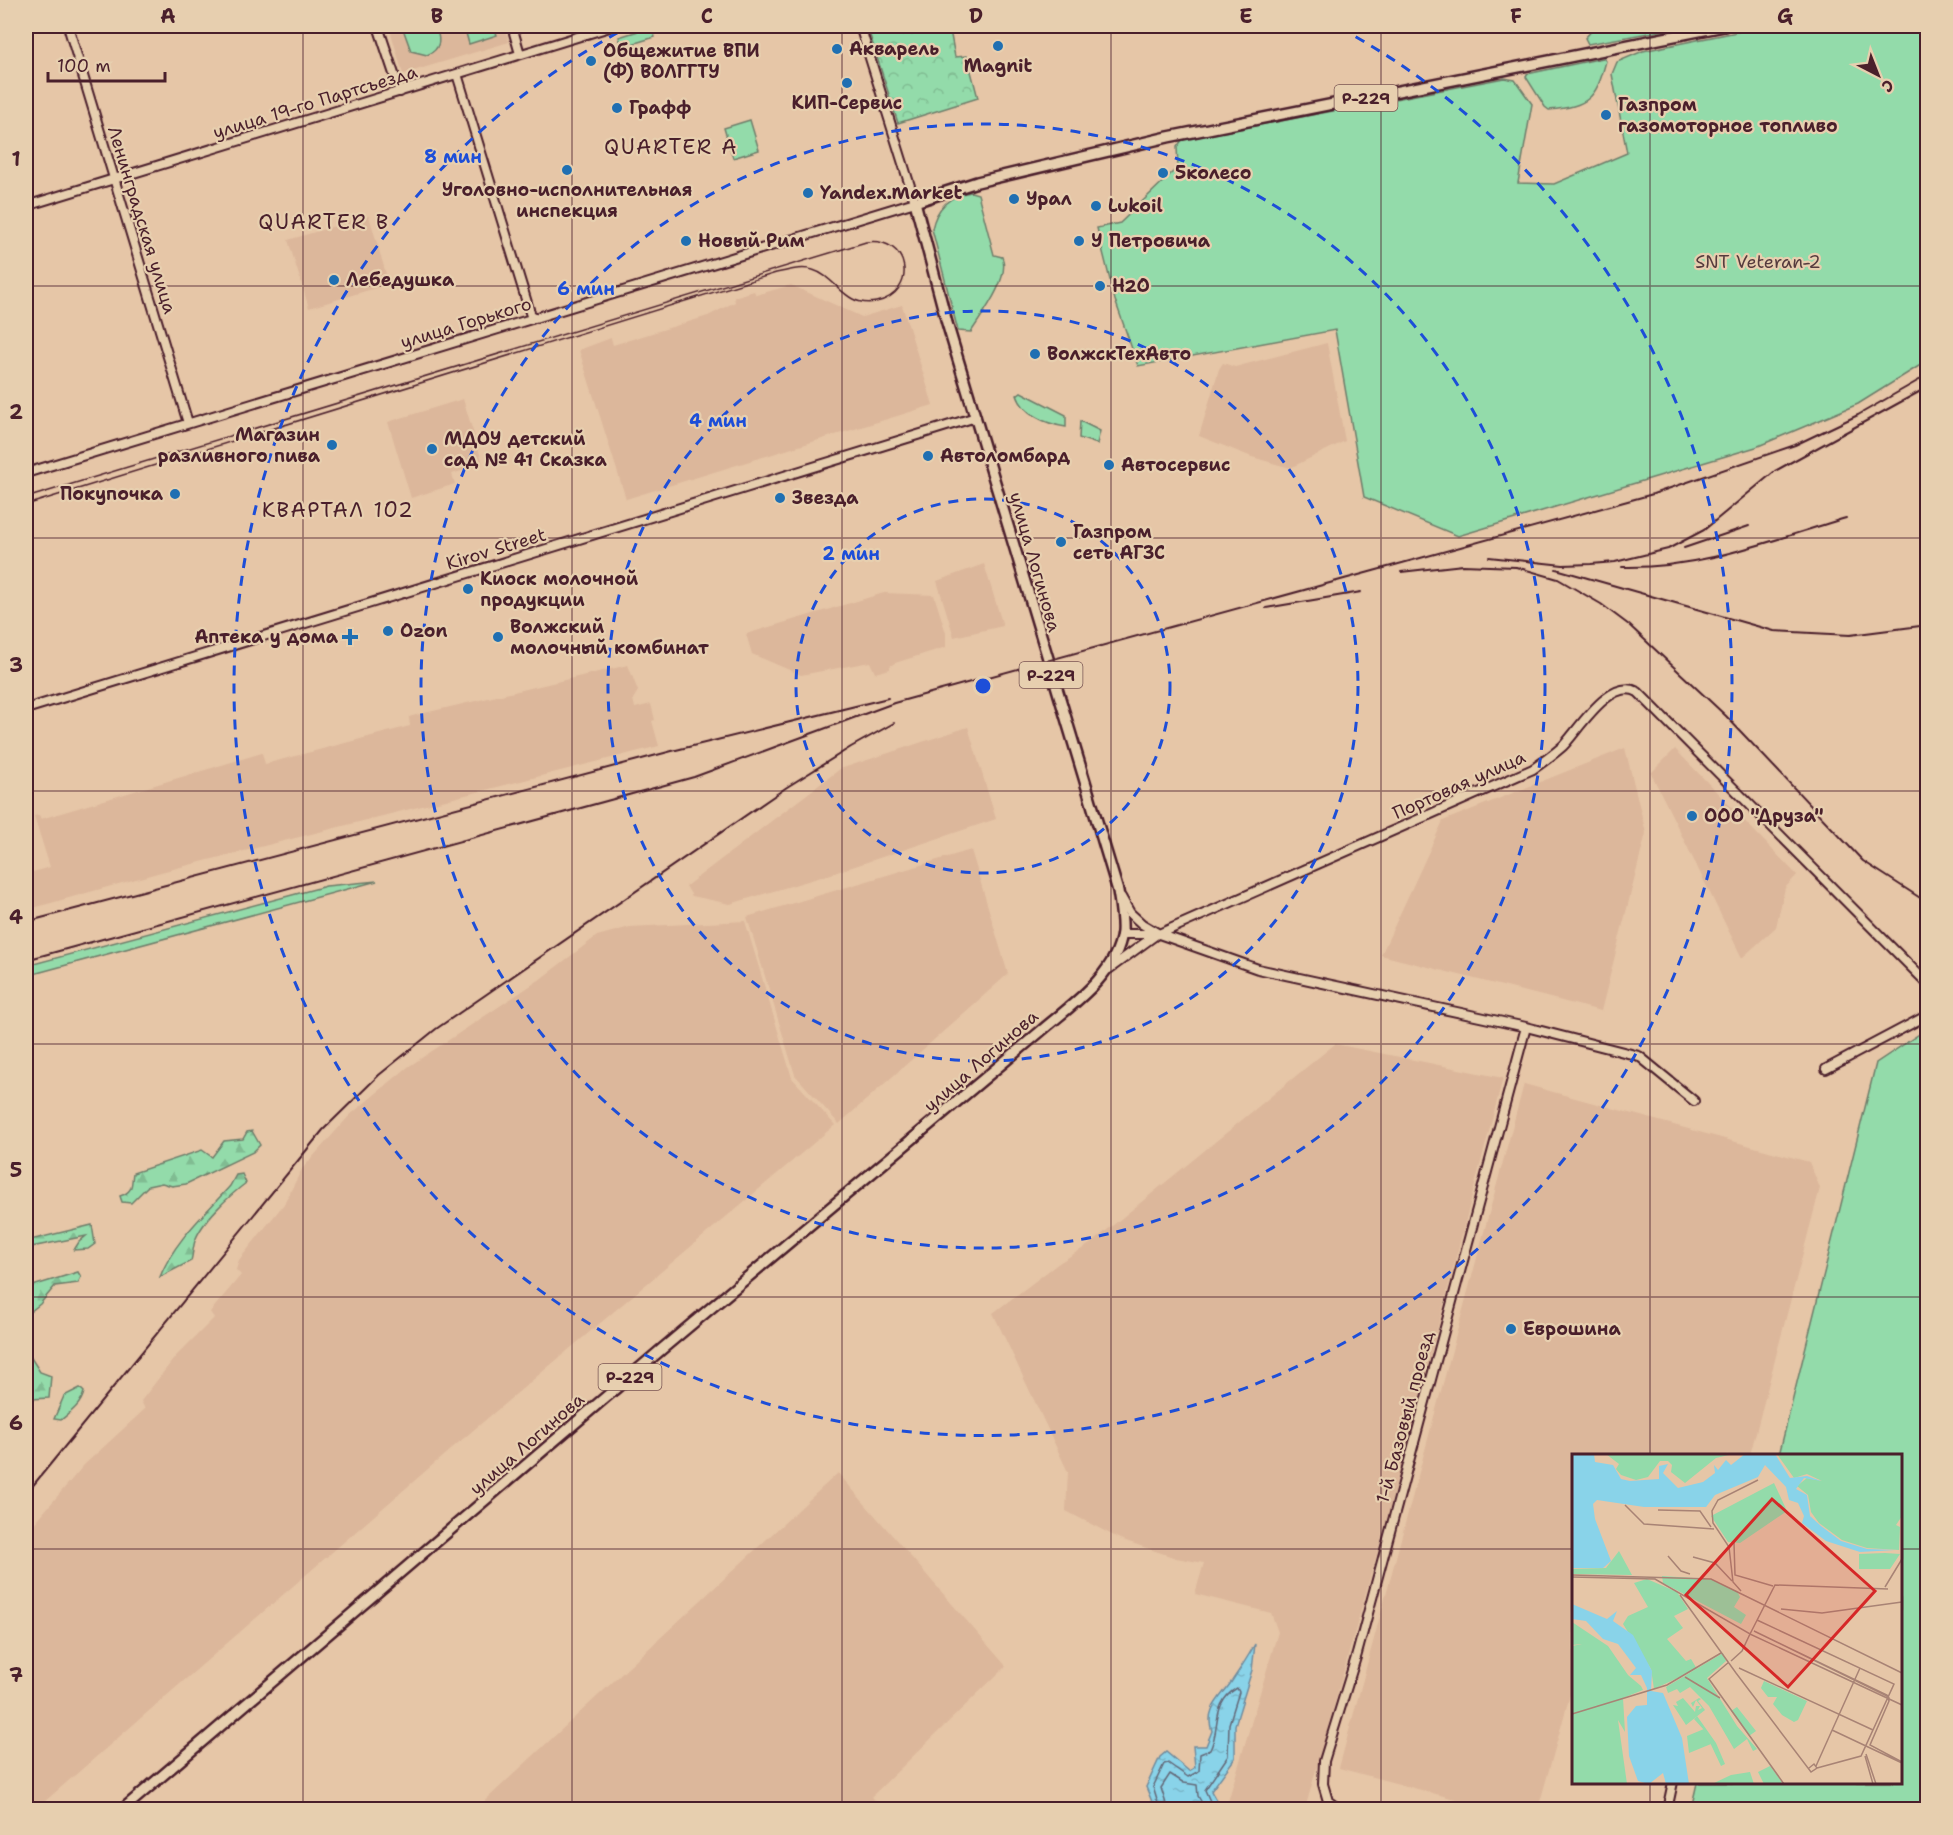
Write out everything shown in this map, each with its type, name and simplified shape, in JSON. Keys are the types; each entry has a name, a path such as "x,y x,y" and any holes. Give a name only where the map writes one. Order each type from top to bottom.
{"main road":[{"name":"Р-229","path":"915,202 988,179 1168,137 1724,26"},
{"name":"улица Логинова","path":"122,1809 662,1349 908,1145 1076,1001 1102,974 1113,958 1122,934 1118,891 1046,659 943,309 915,202"}],"street":[{"name":"Ленинградская улица","path":"68,26 188,423"},
{"path":"378,26 400,92"},
{"path":"512,26 520,54"},
{"name":"улица 19-го Партсъезда","path":"26,206 613,26"},
{"name":"улица Логинова","path":"860,26 915,202"},
{"path":"457,74 532,319"},
{"name":"улица Горького","path":"26,473 915,202"},
{"name":"Kirov Street","path":"26,709 976,417"},
{"name":"Портовая улица","path":"1122,934 1159,934 1533,769 1562,747 1604,700 1617,690 1626,688 1638,692 1928,984"},
{"path":"1118,891 1130,913 1142,924 1159,934 1258,969 1526,1027 1639,1056 1694,1101"},
{"path":"1102,974 1159,934"},
{"path":"1826,1069 1928,1015"},
{"name":"1-й Базовый проезд","path":"1337,1809 1328,1801 1323,1784 1324,1761 1360,1642 1526,1027"},
{"path":"1667,1809 1672,1784"},
{"path":"1337,1809 1354,1809"}],"shaded area":[{"path":"389,26 504,26 509,42 403,74"},
{"path":"369,216 389,284 309,308 288,240"},
{"path":"791,285 862,317 902,305 933,405 626,499 579,350 611,338 613,345 708,316 735,302 734,297 754,291 756,295"},
{"path":"1327,343 1345,441 1290,468 1252,457 1199,436 1219,369 1223,363 1235,367"},
{"path":"463,399 483,464 452,474 455,484 411,498 388,422"},
{"path":"984,564 1003,626 954,637 937,581"},
{"path":"884,593 934,595 946,633 946,647 895,663 890,666 890,669 875,673 870,662 801,675 752,654 746,634"},
{"path":"628,665 638,691 633,699 635,708 651,704 655,720 652,721 659,746 161,872 26,910 26,874 50,867 34,816 39,815 41,819 262,753 265,764 410,726 409,717 416,715"},
{"path":"968,727 996,819 828,875 730,904 692,896 686,886 840,769"},
{"path":"1625,748 1646,833 1601,1011 1381,955 1443,821"},
{"path":"1675,749 1797,875 1785,888 1776,927 1742,958 1651,773"},
{"path":"971,850 1008,974 839,1124 795,1075 747,917"},
{"path":"745,921 792,1078 835,1125 451,1449 36,1809 26,1809 26,1533 84,1465 145,1409 141,1401 176,1356 214,1318 210,1312 241,1275 236,1270 239,1260 284,1204 302,1169 350,1115 408,1067 539,980 597,936 630,927"},
{"path":"1335,1044 1503,1078 1401,1468 1305,1809 1277,1804 1275,1809 1244,1809 1227,1805 1278,1632 1271,1613 1195,1594 1204,1563 1176,1558 1120,1539 1066,1511 1068,1472 993,1313 1059,1263 1090,1244"},
{"path":"1524,1084 1809,1162 1820,1188 1750,1454 1572,1454 1572,1696 1570,1695 1538,1809 1496,1810 1339,1768"},
{"path":"838,1473 1006,1666 871,1797 885,1809 476,1809"}],"green space":[{"path":"402,26 436,26 439,39 437,47 427,55 411,51"},
{"path":"464,26 494,26 497,35 469,44"},
{"path":"867,26 943,26 950,30 955,57 967,56 978,98 898,123"},
{"path":"1596,26 1687,26 1588,44 1585,38"},
{"name":"SNT Veteran-2","path":"1766,26 1927,26 1927,361 1858,404 1756,447 1458,536 1364,497 1335,330 1138,366 1115,300 1097,228 1120,223 1178,167 1177,147 1182,140 1504,78 1515,80 1532,104 1518,183 1554,184 1627,153 1612,74 1617,62 1643,51"},
{"path":"651,27 655,37 622,47 619,37"},
{"path":"1603,58 1606,61 1594,92 1582,103 1573,106 1549,110 1526,77 1527,74"},
{"path":"750,120 759,150 733,158 724,128"},
{"path":"971,192 978,194 994,255 1002,257 1004,265 994,296 971,332 958,331 932,229 937,215 950,199"},
{"path":"1021,392 1066,415 1066,427 1043,421 1030,413 1024,408 1017,395"},
{"path":"1080,421 1100,431 1097,444 1079,438"},
{"path":"377,881 26,976 26,966 326,886"},
{"path":"1927,1029 1927,1809 1691,1809 1697,1784 1902,1784 1902,1454 1779,1454 1876,1063"},
{"path":"252,1131 260,1145 253,1152 186,1184 172,1186 162,1183 148,1186 131,1203 122,1202 120,1196 130,1190 133,1173 202,1150 212,1157 224,1141 243,1139 247,1132"},
{"path":"242,1174 246,1183 224,1202 203,1226 195,1241 191,1261 160,1277 182,1240 230,1186 236,1175"},
{"path":"92,1225 95,1244 88,1249 74,1250 86,1236 26,1248 26,1241"},
{"path":"78,1272 81,1277 78,1283 55,1286 40,1304 26,1315 26,1288"},
{"path":"26,1350 40,1372 51,1376 49,1398 31,1399 26,1391"},
{"path":"80,1388 84,1392 78,1404 61,1420 54,1419 64,1396"}],"water":[{"path":"1255,1644 1252,1670 1235,1725 1235,1758 1211,1791 1221,1809 1155,1809 1146,1787 1160,1757 1166,1752 1189,1771 1195,1767 1193,1746 1206,1746 1212,1731 1210,1716 1212,1710"}],"tram line":[{"path":"26,498 866,242 881,242 892,247 900,256 904,266 904,277 899,288 890,297 876,302 856,301 813,270 799,269 776,273 26,505"}],"railway":[{"path":"26,960 694,777 894,703 1653,494 1795,445 1858,415 1928,375"},
{"path":"1489,557 1563,565 1591,564 1615,562 1668,549 1704,530 1775,471 1928,387"},
{"path":"1622,567 1680,563 1736,552 1846,518"},
{"path":"1684,548 1749,526"},
{"path":"1401,572 1463,565 1516,567 1558,579 1601,604 1629,625 1726,716 1863,861 1928,903"},
{"path":"1556,569 1774,631 1850,635 1928,625"},
{"path":"1266,608 1361,592"},
{"path":"26,922 672,751 888,698"},
{"path":"26,1494 323,1130 379,1075 436,1029 787,787 894,723"}],"place":[{"name":"Magnit","path":"998,46"},
{"name":"Акварель","path":"837,49"},
{"name":"Общежитие ВПИ (Ф) ВОЛГГТУ","path":"591,61"},
{"name":"КИП-Сервис","path":"847,83"},
{"name":"Графф","path":"617,108"},
{"name":"Газпром газомоторное топливо","path":"1606,115"},
{"name":"Уголовно-исполнительная инспекция","path":"567,170"},
{"name":"5колесо","path":"1163,173"},
{"name":"Yandex.Market","path":"808,193"},
{"name":"Урал","path":"1014,199"},
{"name":"Lukoil","path":"1096,206"},
{"name":"Новый Рим","path":"686,241"},
{"name":"У Петровича","path":"1079,241"},
{"name":"Лебедушка","path":"334,280"},
{"name":"H2O","path":"1100,286"},
{"name":"ВолжскТехАвто","path":"1035,354"},
{"name":"Магазин разливного пива","path":"332,445"},
{"name":"МДОУ детский сад № 41 Сказка","path":"432,449"},
{"name":"Автоломбард","path":"928,456"},
{"name":"Автосервис","path":"1109,465"},
{"name":"Покупочка","path":"175,494"},
{"name":"Звезда","path":"780,498"},
{"name":"Газпром сеть АГЗС","path":"1061,542"},
{"name":"Киоск молочной продукции","path":"468,589"},
{"name":"Ozon","path":"388,631"},
{"name":"Аптека у дома","path":"350,637"},
{"name":"Волжский молочный комбинат","path":"498,637"},
{"name":"ООО \"Друза\"","path":"1692,816"},
{"name":"Еврошина","path":"1511,1329"}],"district":[{"name":"QUARTER A","path":"671,147"},
{"name":"QUARTER B","path":"324,222"},
{"name":"КВАРТАЛ 102","path":"338,510"}]}
